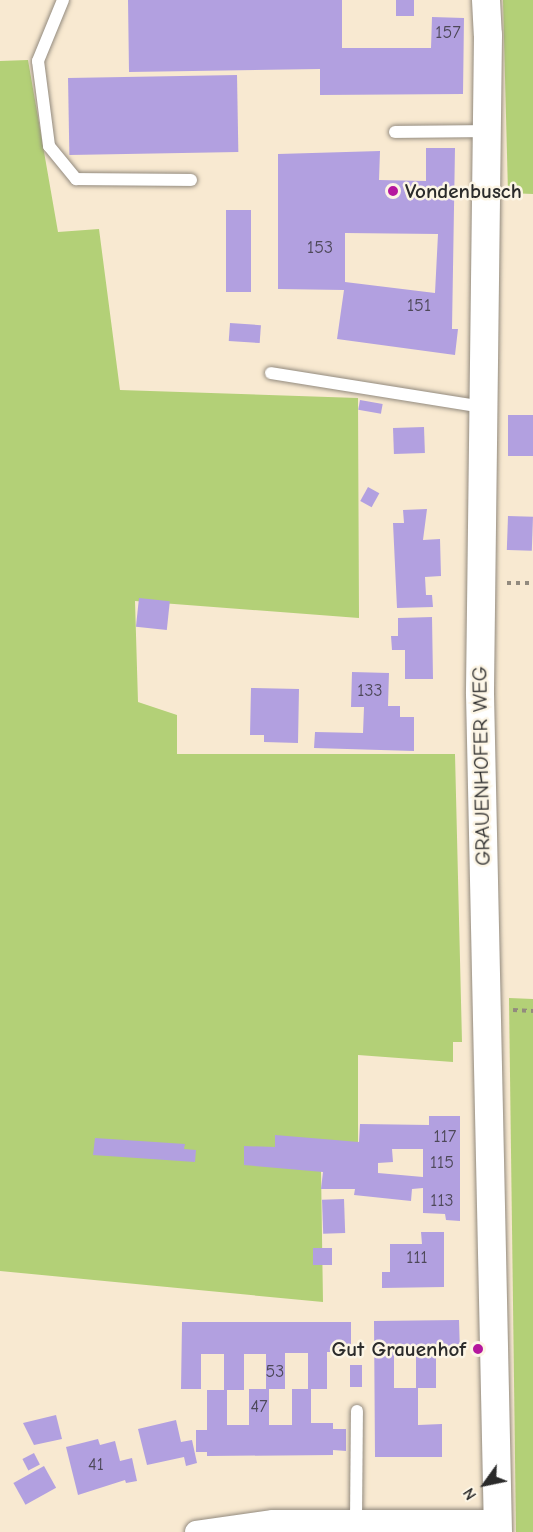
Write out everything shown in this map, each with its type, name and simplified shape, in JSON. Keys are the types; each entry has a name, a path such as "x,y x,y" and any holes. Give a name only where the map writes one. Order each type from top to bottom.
{"street":[{"name":"GRAUENHOFER WEG","path":"486,0 487,131 480,694 484,1009 498,1527"},
{"path":"196,1532 273,1521 356,1520 498,1527"}],"lane":[{"path":"63,0 38,61 49,146 76,179 192,180"},
{"path":"396,132 487,131"},
{"path":"271,373 483,407"},
{"path":"356,1520 357,1411"}],"green space":[{"path":"503,0 533,0 533,194 508,193"},
{"path":"28,60 58,232 99,229 120,390 358,398 359,618 135,601 138,702 177,715 177,754 455,754 462,1042 453,1042 453,1062 358,1055 358,1171 321,1170 323,1302 0,1271 0,61"},
{"path":"509,998 533,999 533,1532 516,1532"}],"building":[{"path":"128,0 342,0 342,48 431,48 432,17 464,18 463,94 320,95 320,69 129,72"},
{"path":"396,0 414,0 414,16 396,16"},
{"path":"237,75 238,152 69,155 68,78"},
{"path":"426,148 455,148 452,329 458,329 455,355 337,339 344,290 278,289 278,154 380,151 379,180 426,181","holes":["345,233 438,234 435,293 345,282"]},
{"path":"226,210 251,210 251,292 226,292"},
{"path":"230,323 261,325 260,343 229,341"},
{"path":"360,400 383,404 381,414 358,410"},
{"path":"508,415 533,415 533,456 508,456"},
{"path":"424,427 425,453 394,454 393,428"},
{"path":"368,487 379,493 372,507 360,501"},
{"path":"427,509 423,540 440,539 441,576 425,577 426,595 432,595 433,607 397,608 393,523 404,523 403,510"},
{"path":"508,516 533,517 532,551 507,550"},
{"path":"139,598 170,601 167,630 136,627"},
{"path":"432,617 433,679 405,679 405,650 392,650 391,636 398,636 398,618"},
{"path":"352,672 389,673 388,706 400,706 400,717 414,717 414,751 314,748 315,732 363,733 364,707 351,707"},
{"path":"251,688 299,689 298,743 264,742 264,735 250,735"},
{"path":"429,1116 460,1116 460,1221 446,1220 445,1214 423,1213 423,1188 412,1189 411,1201 354,1195 355,1189 321,1189 323,1172 244,1165 244,1146 275,1147 275,1135 359,1142 360,1124 429,1125","holes":["392,1149 423,1149 423,1177 378,1173 378,1163 393,1162"]},
{"path":"95,1138 185,1144 184,1149 196,1150 195,1162 93,1155"},
{"path":"344,1199 345,1233 323,1234 322,1200"},
{"path":"421,1232 444,1232 444,1287 382,1288 382,1272 390,1272 390,1244 422,1244"},
{"path":"313,1248 332,1248 332,1265 313,1265"},
{"path":"459,1320 460,1353 436,1353 436,1388 418,1388 418,1425 442,1424 442,1457 375,1457 374,1321","holes":["394,1353 416,1353 416,1388 394,1388"]},
{"path":"182,1322 351,1322 351,1352 327,1352 327,1389 311,1389 311,1423 333,1423 333,1429 346,1429 346,1451 333,1450 333,1455 207,1456 207,1452 196,1452 196,1430 207,1430 207,1390 224,1390 224,1354 201,1354 201,1389 181,1389","holes":["285,1353 308,1353 308,1389 292,1389 292,1425 269,1425 269,1389 285,1389","244,1354 266,1354 266,1389 249,1389 249,1425 227,1425 227,1390 244,1390"]},
{"path":"350,1365 362,1365 362,1387 350,1387"},
{"path":"56,1415 62,1439 34,1445 23,1423"},
{"path":"176,1420 181,1442 192,1440 197,1463 186,1466 184,1457 147,1465 138,1429"},
{"path":"98,1439 100,1445 115,1441 120,1461 132,1458 137,1481 126,1483 125,1480 78,1495 66,1447"},
{"path":"34,1453 40,1465 28,1470 22,1459"},
{"path":"44,1466 56,1488 26,1505 13,1483"}],"place":[{"name":"Vondenbusch","path":"393,191"},
{"name":"Gut Grauenhof","path":"478,1349"}]}
